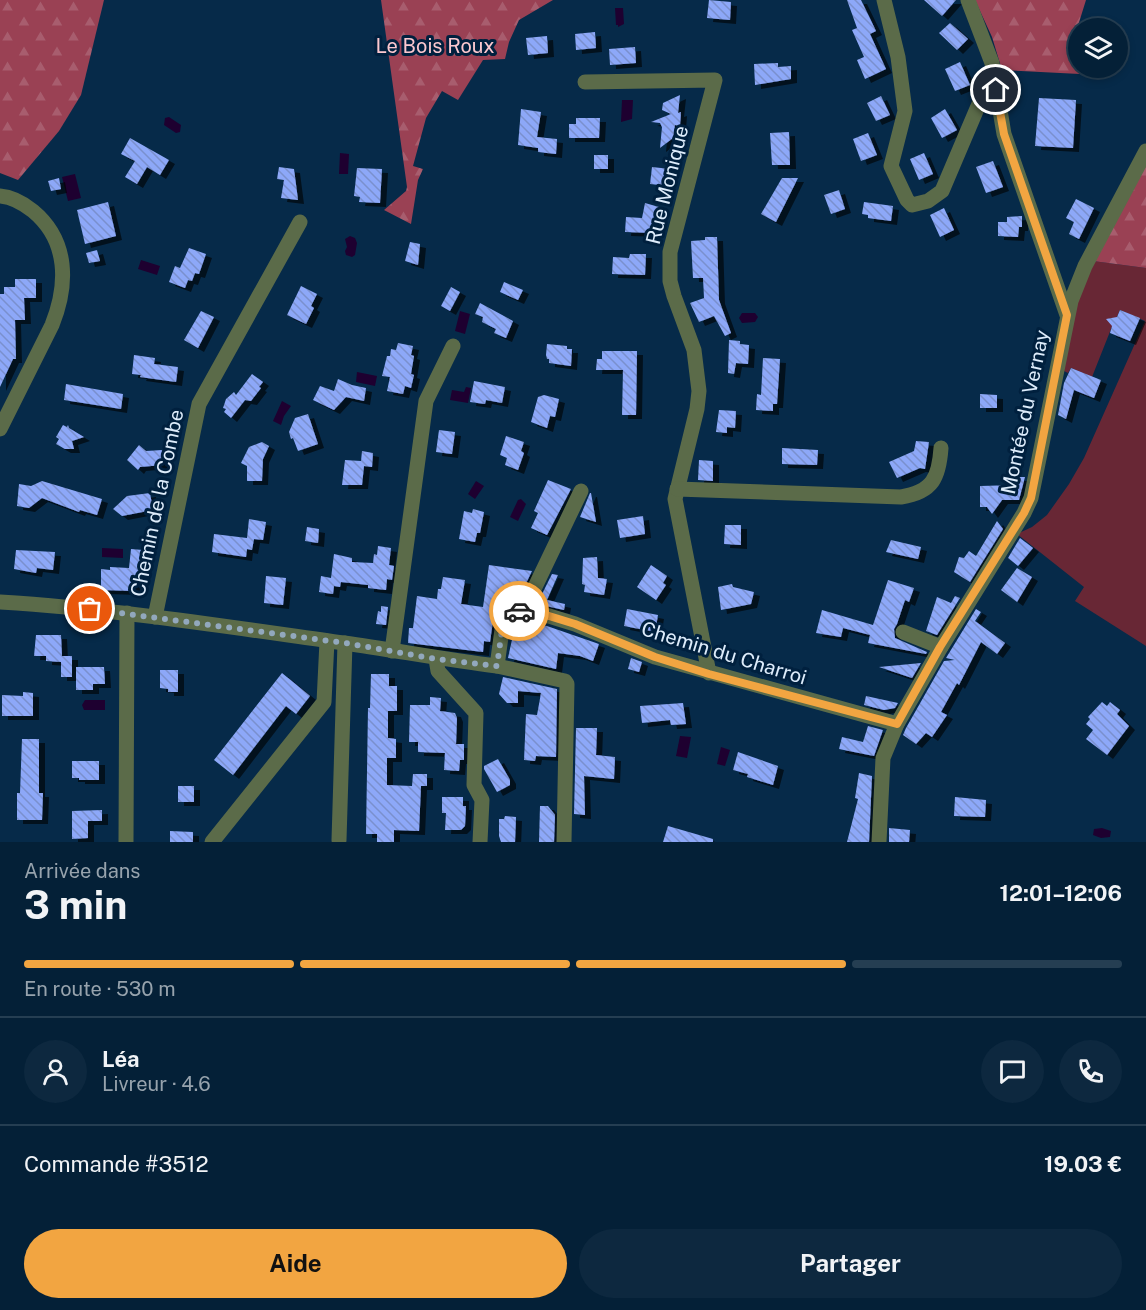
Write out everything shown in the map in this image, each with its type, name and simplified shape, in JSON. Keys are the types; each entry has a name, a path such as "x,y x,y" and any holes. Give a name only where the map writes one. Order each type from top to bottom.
{"street":[{"path":"884,0 898,57 905,111 891,166 906,200 912,205 928,201 942,191 993,70"},
{"path":"968,0 984,39 993,70 1004,134 1067,315"},
{"name":"Rue Monique","path":"585,82 715,80 670,259 670,281 694,350 699,391 698,409 675,499 709,674"},
{"name":"Montée du Vernay","path":"879,842 883,758 897,724 940,647 1024,513 1031,498 1067,315 1085,266 1146,151"},
{"path":"0,196 22,202 39,216 53,233 61,253 64,269 59,308 0,429"},
{"name":"Chemin de la Combe","path":"300,222 199,404 155,617 497,666"},
{"path":"392,651 426,401 453,346"},
{"path":"677,489 901,497 912,495 929,486 939,469 941,447"},
{"path":"564,842 567,684 565,681 497,666 504,615 508,610 523,612 581,490"},
{"path":"0,602 71,607 155,617"},
{"name":"Chemin du Charroi","path":"523,612 575,624 655,657 709,674 897,724"},
{"path":"126,842 127,613"},
{"path":"903,632 940,647"},
{"path":"212,842 324,702 327,641"},
{"path":"339,840 345,643"},
{"path":"436,659 438,671 476,713 474,785 482,800 480,842"}],"shaded area":[{"path":"615,8 623,8 624,24 618,27"},
{"path":"622,100 633,100 632,119 621,122"},
{"path":"169,117 181,125 180,132 176,133 164,125 165,118"},
{"path":"340,153 349,154 348,174 339,174"},
{"path":"75,174 81,198 68,201 62,177"},
{"path":"350,236 355,238 357,243 355,255 352,257 346,255 345,251 347,247 345,239"},
{"path":"141,260 160,266 157,275 138,269"},
{"path":"1093,261 1146,268 1146,646 1075,601 1084,587 1017,534 1032,527 1047,515 1069,484 1084,458 1145,321 1120,310 1115,321 1112,318 1109,319 1113,324 1092,377 1071,368 1068,373 1060,369 1076,295"},
{"path":"460,311 470,314 465,334 455,331"},
{"path":"742,313 755,313 758,317 755,322 742,323 739,318"},
{"path":"357,372 377,376 375,386 356,382"},
{"path":"466,387 471,388 468,403 450,400 452,390 464,392"},
{"path":"282,401 291,406 281,425 273,421"},
{"path":"476,481 484,486 475,499 468,494"},
{"path":"521,499 526,504 518,521 510,517 518,500"},
{"path":"102,548 123,549 123,558 102,557"},
{"path":"85,700 105,700 105,710 84,710 82,705"},
{"path":"680,736 691,737 687,758 676,756"},
{"path":"721,747 730,750 725,766 717,764"},
{"path":"1102,828 1111,831 1110,837 1101,838 1093,835 1094,829"}],"green space":[{"path":"0,0 104,0 81,95 59,131 18,180 0,173"},
{"name":"Le Bois Roux","path":"381,0 553,0 519,20 509,42 505,59 483,60 458,100 442,91 426,118 413,166 423,169 418,180 411,224 384,210 406,191 407,187"},
{"path":"975,0 1086,0 1080,18 1068,18 1068,73 1002,70 992,37"},
{"path":"1146,163 1146,268 1093,261"}],"building":[{"path":"709,0 731,2 730,20 707,18"},
{"path":"847,0 861,0 876,31 870,34 886,69 865,79 857,60 864,57 852,30 857,28"},
{"path":"924,0 956,0 942,16"},
{"path":"950,23 968,39 957,50 939,33"},
{"path":"595,32 596,48 576,50 575,34"},
{"path":"547,36 548,53 528,55 526,38"},
{"path":"635,47 636,63 610,65 609,49"},
{"path":"960,62 970,85 955,91 945,69"},
{"path":"778,63 778,67 791,66 791,79 755,85 754,64"},
{"path":"680,95 678,113 681,112 680,126 675,125 673,138 660,148 662,127 660,123 651,122 671,114 662,110 663,103"},
{"path":"881,96 890,115 876,121 867,103"},
{"path":"1039,98 1076,100 1073,148 1035,146"},
{"path":"521,109 541,112 537,137 557,139 556,154 538,152 538,148 518,145"},
{"path":"945,109 957,130 942,138 931,118"},
{"path":"576,118 600,118 599,138 569,138 569,124 576,124"},
{"path":"789,132 790,165 772,165 770,133"},
{"path":"868,133 877,155 861,161 853,139"},
{"path":"130,138 169,160 160,175 147,167 137,184 125,177 135,161 121,154"},
{"path":"924,153 933,174 919,180 910,159"},
{"path":"594,155 608,155 608,169 594,169"},
{"path":"993,161 1003,187 986,193 976,167"},
{"path":"279,167 294,169 298,200 281,198 284,180 277,179"},
{"path":"652,167 670,169 668,186 650,184"},
{"path":"357,168 382,169 380,203 359,202 360,197 354,196"},
{"path":"59,178 61,189 51,191 48,181"},
{"path":"782,178 798,178 776,222 761,214"},
{"path":"839,190 845,209 831,214 824,195"},
{"path":"1076,199 1094,208 1079,239 1069,234 1074,222 1066,218"},
{"path":"108,202 116,236 85,244 77,210"},
{"path":"864,202 893,206 891,221 868,218 868,215 862,214"},
{"path":"645,203 659,207 653,233 625,232 626,217 642,218"},
{"path":"944,208 954,230 940,237 930,215"},
{"path":"1022,216 1022,227 1019,227 1018,237 998,236 998,222 1007,222 1007,217"},
{"path":"705,237 717,237 719,300 731,333 725,336 714,316 699,322 690,303 704,298 703,278 693,278 691,241 705,240"},
{"path":"410,242 420,244 418,265 405,261"},
{"path":"189,248 206,254 199,274 195,273 192,281 188,280 185,288 169,282 175,266 180,268"},
{"path":"97,250 100,261 89,263 86,253"},
{"path":"630,254 646,254 645,275 612,274 613,257 629,258"},
{"path":"15,279 36,279 36,298 24,298 25,320 15,320 16,359 13,359 0,387 0,294 4,294 4,287 15,287"},
{"path":"504,282 523,290 518,300 500,292"},
{"path":"301,286 317,294 311,306 314,308 306,324 287,315"},
{"path":"451,287 460,292 450,311 441,306"},
{"path":"480,303 513,321 506,338 494,333 496,329 482,322 483,317 475,314"},
{"path":"1120,310 1140,318 1130,341 1110,333 1112,326 1106,319 1117,317"},
{"path":"201,311 214,317 198,348 184,340"},
{"path":"729,340 749,345 748,364 736,363 734,374 728,373"},
{"path":"398,343 413,346 411,355 414,356 411,388 405,386 403,394 387,391 390,377 382,376 387,356 390,356 391,349 396,350"},
{"path":"547,344 567,346 567,349 572,349 571,366 549,363 546,355"},
{"path":"602,351 637,351 636,415 622,415 623,370 596,370 597,359 602,359"},
{"path":"134,355 155,358 154,364 178,367 176,382 132,374"},
{"path":"763,358 780,359 777,404 773,404 773,411 756,410 757,394 761,395"},
{"path":"1071,368 1101,380 1094,398 1074,390 1066,419 1058,415 1064,383"},
{"path":"252,374 263,382 259,387 261,388 251,401 245,400 231,418 224,412 226,399 234,392 236,395"},
{"path":"338,379 366,388 364,401 346,397 334,410 313,400 320,386 334,391"},
{"path":"474,381 505,387 502,403 486,400 485,404 470,402"},
{"path":"66,384 123,394 121,409 64,400"},
{"path":"980,394 997,395 997,408 980,408"},
{"path":"544,395 559,399 555,417 550,416 547,428 531,422 538,397"},
{"path":"719,410 736,411 735,428 727,427 727,433 716,432"},
{"path":"308,414 318,444 298,451 289,432 295,418"},
{"path":"63,425 67,427 68,425 84,437 72,441 74,449 65,449 56,444 59,439 56,437"},
{"path":"439,430 455,432 452,454 436,452"},
{"path":"506,436 524,442 521,451 524,453 518,470 505,465 507,458 500,455"},
{"path":"916,441 929,442 925,469 920,468 897,478 889,462 914,451"},
{"path":"262,442 269,446 263,459 262,481 247,481 247,466 241,463 249,447"},
{"path":"139,445 146,451 162,450 163,465 140,467 138,470 127,460"},
{"path":"782,448 818,450 817,465 782,464"},
{"path":"362,451 373,453 372,467 364,466 362,485 342,485 345,460 361,461"},
{"path":"699,460 713,461 713,481 698,480"},
{"path":"1015,477 1025,477 1019,500 1002,500 992,514 987,507 980,507 980,486 1015,485"},
{"path":"548,480 571,489 547,535 531,528 538,513 534,511"},
{"path":"42,481 102,499 97,515 80,510 79,512 42,498 29,508 17,506 19,484 31,486"},
{"path":"150,493 153,510 122,516 113,509 127,496"},
{"path":"591,493 596,522 580,517"},
{"path":"473,509 484,512 480,533 477,533 475,542 459,539 464,511 472,513"},
{"path":"643,516 645,534 620,538 617,520"},
{"path":"249,519 266,522 263,540 254,539 252,550 247,549 246,557 212,552 214,534 247,538"},
{"path":"997,521 1003,529 970,582 954,572 959,557 964,558 969,551 976,556"},
{"path":"725,525 741,525 741,545 724,544"},
{"path":"307,527 319,529 318,543 305,541"},
{"path":"1020,538 1033,548 1018,566 1008,558"},
{"path":"891,540 921,547 918,559 886,552"},
{"path":"378,546 391,548 389,565 394,566 392,580 387,579 386,590 341,582 340,587 334,586 333,594 319,592 321,576 331,578 334,554 352,558 352,562 373,563"},
{"path":"131,549 143,550 140,574 137,573 133,591 101,590 101,569 129,568"},
{"path":"16,550 55,552 53,570 37,568 36,573 14,569"},
{"path":"597,557 598,578 607,579 604,595 584,592 585,585 582,584 583,558"},
{"path":"489,565 532,571 517,602 498,601 490,642 484,641 483,652 408,643 409,628 413,628 417,596 437,599 443,577 465,580 461,604 483,607"},
{"path":"651,565 667,576 663,583 666,585 656,600 637,587"},
{"path":"1017,568 1032,577 1017,602 1001,590"},
{"path":"552,574 558,575 547,600 565,604 564,610 537,604"},
{"path":"266,576 286,578 283,605 264,603"},
{"path":"888,580 914,588 909,602 905,600 894,629 895,638 927,652 926,654 868,643 870,635 843,628 841,637 816,633 822,610 873,625"},
{"path":"732,584 733,587 754,592 751,604 721,610 718,587"},
{"path":"955,596 960,598 937,635 926,631 937,597 951,603"},
{"path":"381,606 388,607 386,625 376,624"},
{"path":"627,609 658,615 655,632 624,626"},
{"path":"976,609 981,612 975,621 1005,643 997,654 981,642 959,685 957,683 941,712 947,715 932,737 926,733 916,744 903,735 906,728 944,661 955,660 946,658"},
{"path":"516,621 547,626 599,644 593,661 580,656 558,653 556,669 508,658"},
{"path":"36,635 61,635 62,656 72,656 72,677 61,677 61,662 46,661 46,656 34,656"},
{"path":"631,658 642,662 639,672 628,669"},
{"path":"921,663 912,678 879,667"},
{"path":"76,667 104,667 105,684 93,684 93,690 76,690"},
{"path":"160,670 178,670 178,692 168,692 168,689 160,688"},
{"path":"282,673 310,696 296,714 286,706 233,775 214,760"},
{"path":"371,674 389,674 389,686 397,686 397,711 388,711 388,738 396,739 396,758 387,758 387,785 412,786 413,774 427,774 427,786 421,786 419,831 394,830 394,842 377,842 377,834 366,834 368,708 370,708"},
{"path":"503,677 557,689 556,757 536,756 535,761 524,760 526,714 537,715 541,693 518,691 518,703 507,703 499,694"},
{"path":"23,692 33,693 33,716 2,716 2,695 23,696"},
{"path":"866,696 898,703 895,708 884,710 864,705"},
{"path":"430,697 441,698 440,711 455,713 457,718 456,744 464,744 464,760 460,760 459,771 444,770 445,753 418,752 418,742 409,742 410,705 430,705"},
{"path":"1102,702 1107,706 1110,702 1120,710 1117,714 1129,726 1107,755 1086,739 1093,730 1086,724 1090,719 1088,717"},
{"path":"683,703 686,724 671,725 670,720 642,723 640,706"},
{"path":"868,726 883,730 874,756 839,749 842,737 863,742"},
{"path":"576,728 597,728 596,755 615,757 614,779 584,776 585,815 574,814"},
{"path":"22,739 39,739 39,793 43,793 42,820 17,820"},
{"path":"738,752 778,766 773,785 733,770"},
{"path":"498,759 510,780 510,785 497,792 484,766"},
{"path":"72,761 99,761 99,780 72,778"},
{"path":"859,773 872,776 869,842 847,842 858,799 855,798"},
{"path":"178,786 194,786 194,802 178,802"},
{"path":"442,797 463,797 463,806 466,806 465,826 461,830 445,830 446,813 442,813"},
{"path":"955,797 986,800 985,817 954,816"},
{"path":"540,806 548,806 555,815 554,842 539,842"},
{"path":"102,810 102,821 88,821 88,838 72,839 72,811"},
{"path":"505,816 516,817 515,842 501,842 499,819 504,819"},
{"path":"668,826 713,839 713,842 663,842"},
{"path":"889,828 910,830 909,842 889,842"},
{"path":"170,831 193,832 193,842 170,842"}],"way so far":[{"path":"90,609 497,666 505,612 519,611"}],"route":[{"path":"519,611 549,616 575,624 655,657 709,674 897,724 940,647 1024,513 1031,498 1067,315 1004,134 996,90"}]}
